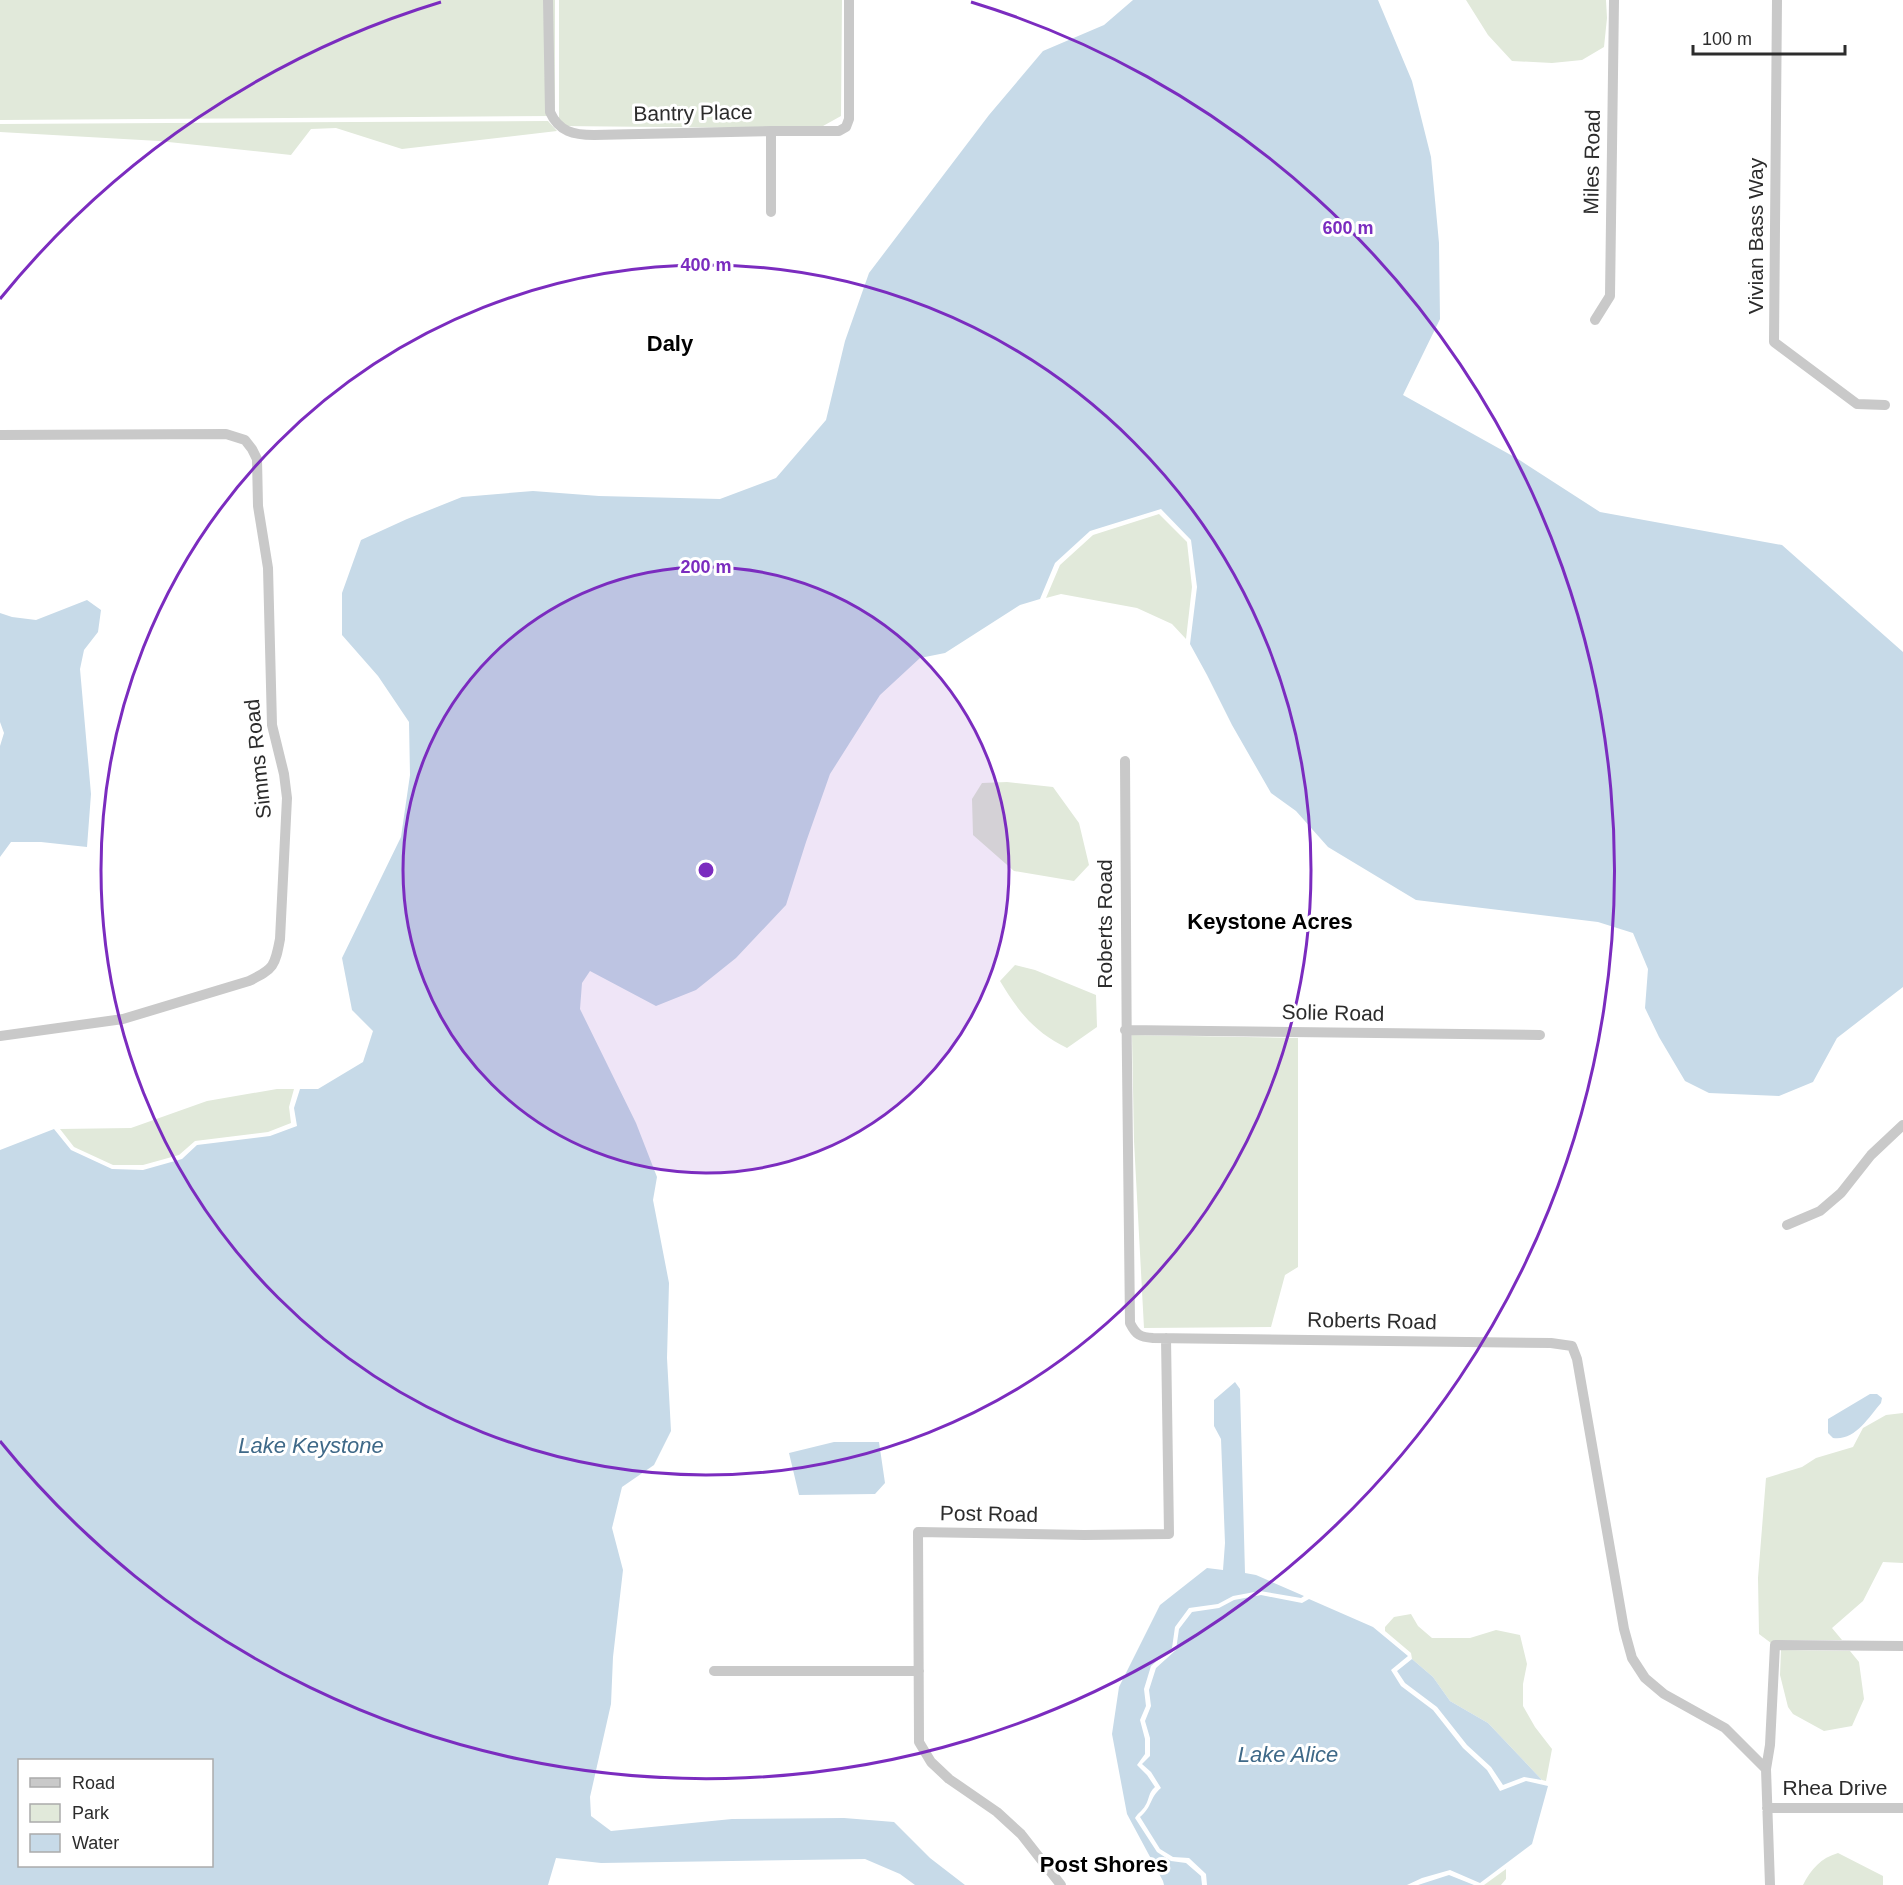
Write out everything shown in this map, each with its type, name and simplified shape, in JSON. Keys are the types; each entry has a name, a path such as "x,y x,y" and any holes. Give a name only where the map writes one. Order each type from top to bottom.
{"street":[{"name":"Bantry Place","path":"548,0 550,112 562,129 576,135 839,131 846,127 849,119 849,0"},
{"name":"Miles Road","path":"1595,320 1610,296 1614,0"},
{"name":"Vivian Bass Way","path":"1777,0 1774,342 1857,404 1885,405"},
{"path":"771,131 771,212"},
{"name":"Simms Road","path":"0,435 226,434 245,440 257,459 258,506 268,568 272,725 284,774 287,798 280,939 277,957 267,972 243,983 123,1019 0,1036"},
{"name":"Roberts Road","path":"1125,761 1125,1030 1130,1323 1135,1334 1143,1337 1166,1338 1551,1343 1572,1346 1578,1365 1624,1629 1632,1658 1645,1678 1664,1694 1725,1728 1766,1769"},
{"name":"Solie Road","path":"1125,1030 1540,1035"},
{"path":"1786,1225 1820,1211 1841,1192 1871,1155 1903,1125"},
{"name":"Post Road","path":"1060,1885 1021,1834 997,1812 949,1779 931,1762 919,1742 918,1532 1083,1536 1169,1534 1166,1338"},
{"path":"1770,1885 1766,1769 1770,1746 1775,1645 1903,1646"},
{"path":"714,1671 919,1671"},
{"name":"Rhea Drive","path":"1767,1808 1903,1808"}],"green space":[{"path":"0,0 555,0 555,116 0,120"},
{"path":"559,0 842,0 841,116 823,126 763,128 559,126"},
{"path":"1466,0 1606,0 1604,47 1582,60 1552,63 1512,61 1488,35"},
{"path":"548,121 557,131 402,149 336,128 311,129 291,155 159,141 0,132 0,124"},
{"path":"1159,514 1187,542 1192,587 1186,639 1172,624 1137,608 1061,594 1046,598 1060,565 1093,535"},
{"path":"1007,782 1053,787 1079,823 1089,865 1074,881 1014,871 973,835 972,799 982,783"},
{"path":"1015,965 1035,970 1096,995 1097,1027 1067,1048 1045,1035 1020,1011 1000,981"},
{"path":"1132,1035 1298,1038 1298,1267 1285,1275 1271,1327 1144,1328 1134,1141"},
{"path":"277,1089 294,1089 289,1107 291,1123 268,1132 195,1141 179,1155 143,1165 113,1165 74,1147 60,1129 131,1128 207,1101"},
{"path":"1903,1413 1903,1563 1883,1562 1863,1601 1832,1628 1842,1640 1775,1640 1771,1643 1759,1634 1758,1578 1766,1478 1802,1467 1816,1458 1853,1447 1863,1428 1886,1415"},
{"path":"1411,1614 1418,1626 1432,1638 1470,1638 1496,1630 1520,1635 1527,1664 1523,1684 1523,1706 1552,1749 1546,1781 1542,1780 1488,1723 1450,1701 1433,1677 1412,1659 1411,1653 1385,1631 1385,1627 1394,1617"},
{"path":"1781,1650 1850,1651 1859,1662 1864,1699 1852,1726 1824,1731 1793,1714 1788,1707 1780,1675"},
{"path":"1838,1853 1883,1876 1883,1885 1803,1885 1817,1865"},
{"path":"1506,1869 1506,1879 1501,1885 1484,1885"}],"water":[{"name":"Lake Keystone","path":"1133,0 1378,0 1412,81 1431,157 1439,243 1440,319 1403,395 1518,459 1600,512 1782,545 1903,652 1903,987 1837,1038 1813,1082 1779,1096 1709,1093 1685,1081 1645,1008 1648,969 1633,933 1598,922 1416,900 1328,847 1296,811 1271,793 1190,644 1197,587 1191,540 1161,509 1090,531 1055,563 1040,599 1020,605 945,653 920,658 880,695 830,774 786,905 736,958 696,990 656,1006 590,971 582,983 580,1009 636,1123 657,1177 653,1200 669,1283 667,1358 671,1431 654,1465 622,1487 612,1528 623,1570 613,1657 611,1704 590,1797 591,1816 611,1831 732,1819 844,1818 894,1822 930,1858 965,1885 915,1885 900,1874 865,1859 601,1863 556,1858 548,1885 0,1885 0,1150 54,1129 71,1150 112,1169 143,1170 182,1159 197,1145 270,1136 297,1126 294,1108 300,1089 318,1089 363,1062 373,1031 352,1010 342,958 401,837 410,775 409,722 378,676 342,635 342,593 361,540 462,497 533,491 599,496 720,499 776,478 826,420 845,341 869,273 989,115 1043,51 1104,25"},
{"path":"87,600 101,610 98,632 84,650 80,669 91,794 87,847 41,842 11,842 0,857 0,746 4,733 0,722 0,613 36,620"},
{"path":"1235,1382 1240,1389 1245,1573 1256,1575 1304,1596 1301,1598 1260,1591 1233,1596 1218,1604 1189,1608 1175,1627 1172,1648 1151,1666 1144,1689 1146,1706 1140,1720 1145,1739 1145,1754 1137,1765 1155,1787 1147,1803 1135,1818 1157,1852 1171,1861 1186,1863 1201,1876 1202,1885 1164,1885 1127,1814 1112,1734 1119,1687 1160,1605 1207,1568 1223,1570 1225,1543 1221,1439 1214,1426 1214,1400"},
{"path":"1870,1394 1877,1394 1882,1398 1881,1403 1866,1421 1848,1436 1833,1438 1828,1433 1828,1419"},
{"path":"834,1442 879,1442 885,1483 875,1494 799,1495 789,1453"},
{"name":"Lake Alice","path":"1261,1595 1302,1603 1309,1599 1373,1627 1408,1656 1391,1670 1401,1686 1433,1710 1463,1748 1487,1770 1500,1791 1526,1781 1548,1786 1532,1844 1480,1883 1450,1870 1407,1885 1207,1885 1206,1874 1189,1858 1173,1857 1160,1849 1140,1817 1161,1788 1151,1772 1142,1764 1150,1756 1150,1738 1145,1721 1151,1706 1149,1690 1156,1668 1176,1650 1179,1629 1192,1612 1219,1608 1234,1600"},
{"path":"1412,1659 1433,1677 1450,1701 1488,1723 1542,1780 1524,1777 1503,1785 1491,1767 1467,1745 1437,1707 1405,1683 1397,1671"},
{"path":"1449,1875 1474,1885 1418,1885"}],"district":[{"name":"Daly","path":"670,343"},
{"name":"Keystone Acres","path":"1270,921"},
{"name":"Post Shores","path":"1104,1864"}]}
